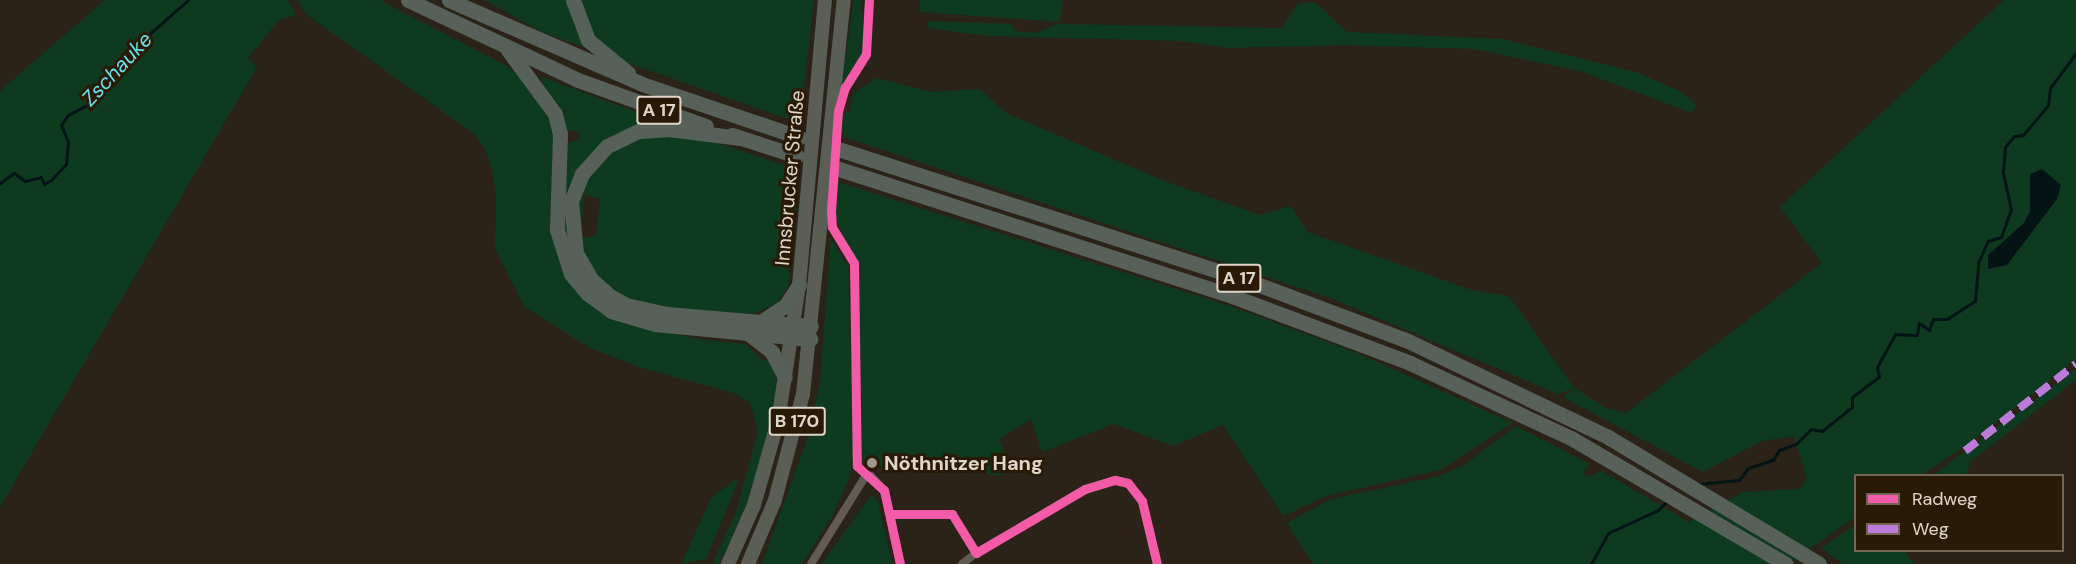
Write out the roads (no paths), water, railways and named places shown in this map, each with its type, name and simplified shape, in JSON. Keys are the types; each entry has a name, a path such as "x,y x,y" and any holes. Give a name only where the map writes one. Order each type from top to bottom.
{"highway":[{"name":"A 17","path":"408,0 508,50 635,102 797,156"},
{"name":"A 17","path":"449,0 642,84 799,136"},
{"path":"573,0 588,40 642,84"},
{"path":"508,50 555,114 560,134 557,230 571,274 588,294 629,318 749,334 791,331 810,333"},
{"path":"740,138 669,129 638,131 608,146 586,169 575,190 571,236 591,279 626,305 761,322 791,331"},
{"name":"A 17","path":"838,149 1303,300 1512,387 1652,461 1819,564"},
{"name":"A 17","path":"836,168 1275,310 1496,400 1637,475 1786,564"},
{"path":"761,322 786,305 799,285"},
{"path":"749,334 772,352 785,377"}],"main road":[{"name":"Innsbrucker Straße","path":"785,377 799,285 825,0"},
{"name":"Innsbrucker Straße","path":"810,333 830,108 844,0"},
{"name":"B 170","path":"748,564 791,448 810,333"},
{"name":"B 170","path":"728,564 762,479 785,377"}],"street":[{"path":"868,16 869,0"},
{"path":"811,564 865,477 877,479 892,514 900,564"},
{"path":"962,564 976,553 1085,489 1115,480 1128,483 1142,501 1157,564"},
{"path":"892,514 952,514 976,553"}],"waterway":[{"name":"Zschauke","path":"0,183 14,173 25,181 41,177 44,184 51,180 66,164 68,142 61,125 68,115 89,104 130,51 188,0"},
{"path":"1697,484 1739,480 1748,468 1773,460 1779,450 1796,444 1811,429 1822,431 1852,407 1852,397 1879,377 1877,367 1895,334 1917,335 1919,323 1929,330 1933,319 1947,319 1975,301 1978,263 1988,241 2001,237 2011,210 2003,171 2005,147 2014,136 2023,135 2048,105 2050,88 2076,53"},
{"path":"1591,564 1608,533 1658,510 1668,500"}],"place":[{"name":"Nöthnitzer Hang","path":"872,463"}]}
